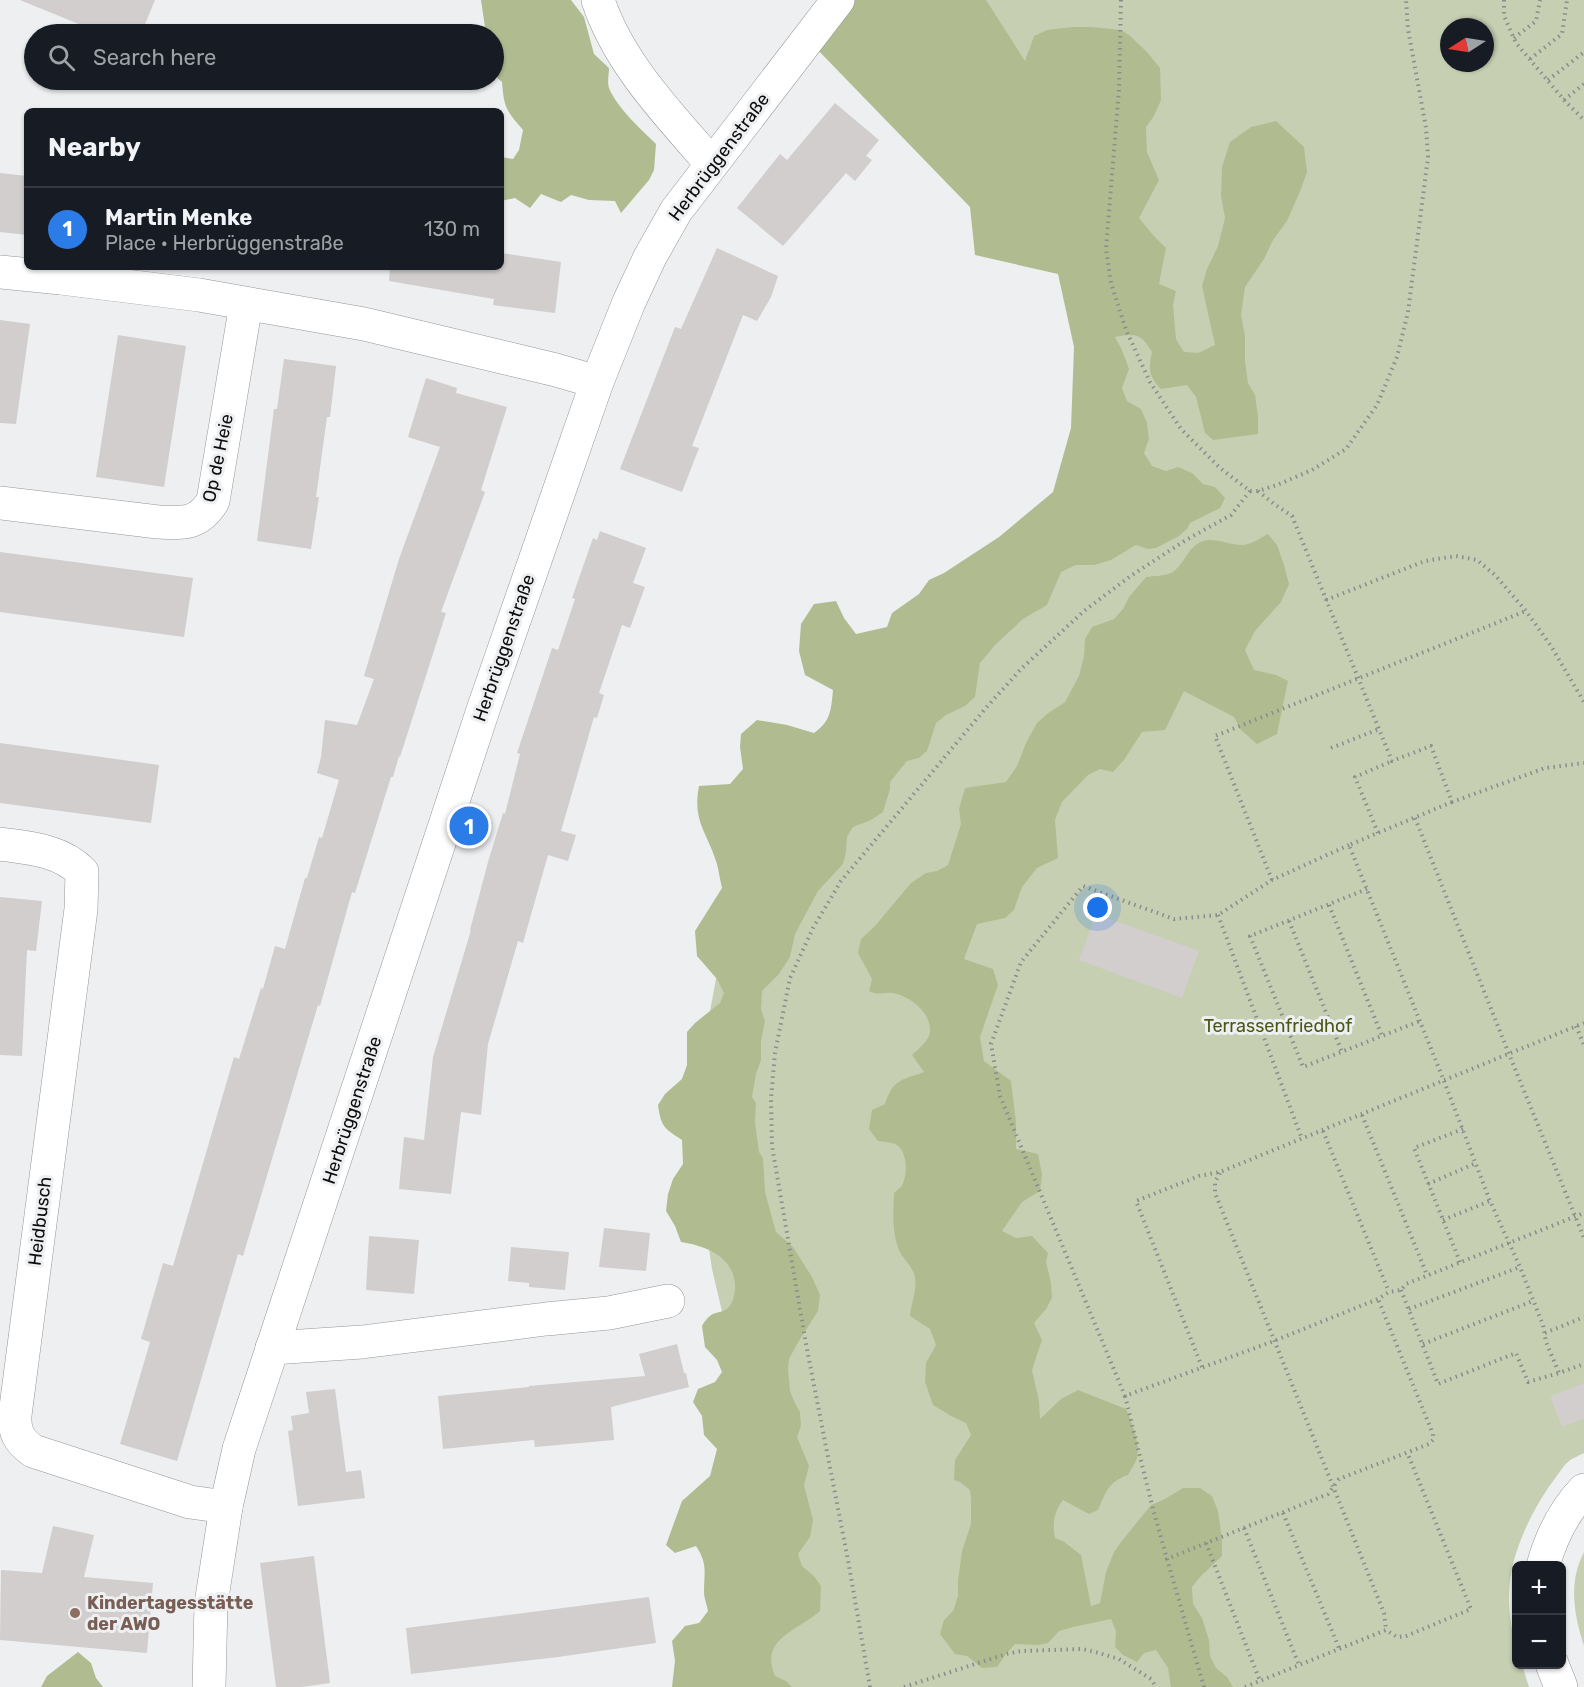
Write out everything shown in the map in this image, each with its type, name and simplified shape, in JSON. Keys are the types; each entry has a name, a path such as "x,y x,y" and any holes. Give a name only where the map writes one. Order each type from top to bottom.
{"street":[{"path":"598,0 620,46 639,76 662,107 711,164"},
{"name":"Herbrüggenstraße","path":"209,1687 211,1604 226,1507 239,1449 484,707 597,382 629,302 650,257 676,211 838,0"},
{"path":"0,273 199,295 364,324 597,382"},
{"name":"Op de Heie","path":"0,503 158,522 180,523 194,520 206,513 213,501 246,304"},
{"name":"Heidbusch","path":"0,844 39,850 73,863 81,872 82,889 15,1429 21,1443 33,1451 190,1502 226,1507"},
{"path":"272,1348 362,1342 609,1313 669,1301"},
{"path":"1544,1561 1550,1541 1560,1520 1572,1502 1584,1490"},
{"path":"1553,1669 1560,1687"}],"path":[{"path":"1121,0 1119,89 1106,249 1111,283 1126,330 1150,382 1168,411 1181,429 1220,468 1250,491 1277,485 1312,470 1346,449 1377,405 1397,357 1408,312 1428,157 1426,128 1408,29 1406,0"},
{"path":"1504,0 1504,16 1516,43 1564,100 1583,116"},
{"path":"1514,38 1536,21 1540,0"},
{"path":"1530,59 1562,34 1567,0"},
{"path":"1548,80 1584,50"},
{"path":"1564,100 1584,84"},
{"path":"870,1687 806,1344 772,1146 771,1099 775,1053 790,978 813,928 841,881 985,709 1022,669 1084,611 1132,575 1186,540 1231,515 1250,491"},
{"path":"1258,491 1292,516 1392,760"},
{"path":"1326,600 1425,561 1456,556 1477,560 1494,575 1526,611 1551,646 1584,702"},
{"path":"1272,880 1215,736 1526,611"},
{"path":"1331,748 1379,729"},
{"path":"1378,834 1355,777 1392,760 1431,746 1452,802"},
{"path":"1204,1687 1153,1509 1125,1396 1000,1096 991,1044 1021,962 1083,886 1174,919 1218,915 1272,880 1452,802 1545,768 1584,763"},
{"path":"1415,818 1584,1238"},
{"path":"1349,845 1490,1201 1520,1267 1559,1373"},
{"path":"1367,889 1250,936 1267,980 1303,1067 1420,1020"},
{"path":"1329,905 1382,1036"},
{"path":"1218,915 1302,1139"},
{"path":"1289,921 1342,1052"},
{"path":"1202,1367 1136,1201 1199,1176 1220,1172 1584,1023"},
{"path":"1576,1026 1584,1045"},
{"path":"1362,1114 1427,1275"},
{"path":"1460,1262 1414,1148 1463,1129"},
{"path":"1323,1131 1389,1292"},
{"path":"1428,1184 1476,1163"},
{"path":"1220,1172 1215,1182 1215,1193 1384,1613 1386,1630"},
{"path":"1443,1220 1490,1201"},
{"path":"1125,1396 1274,1341 1378,1299 1389,1292 1401,1290 1406,1284 1427,1275 1584,1213"},
{"path":"1409,1309 1520,1267"},
{"path":"1401,1290 1438,1384 1516,1353 1528,1382 1584,1364"},
{"path":"1167,1559 1328,1494 1339,1479 1429,1444 1433,1440 1433,1434 1378,1299"},
{"path":"1423,1344 1533,1301"},
{"path":"1545,1333 1584,1317"},
{"path":"1386,1630 1397,1637 1406,1636 1470,1609 1407,1452"},
{"path":"1283,1513 1339,1648"},
{"path":"1244,1528 1299,1665"},
{"path":"1206,1544 1260,1681"},
{"path":"1245,1687 1386,1630"},
{"path":"904,1687 1006,1654 1021,1651 1082,1649 1119,1659 1151,1679 1156,1687"}],"green space":[{"path":"481,0 571,0 584,17 594,54 609,68 608,86 613,96 630,118 656,144 654,170 649,180 621,213 615,201 589,200 571,195 561,202 541,194 530,208 515,198 504,200 504,158 513,159 519,150 523,130 507,108 504,98 504,24 485,24"},
{"path":"847,0 986,0 1025,61 1034,36 1047,30 1073,27 1121,30 1147,52 1160,68 1161,100 1146,127 1147,152 1159,180 1139,218 1166,248 1159,284 1176,291 1173,305 1176,339 1184,352 1198,353 1215,345 1202,286 1218,246 1225,218 1221,196 1222,167 1230,142 1251,127 1276,121 1304,147 1307,172 1287,221 1245,287 1241,315 1245,336 1245,361 1248,383 1255,395 1258,434 1213,440 1205,433 1196,397 1187,385 1161,389 1152,377 1150,363 1152,352 1144,341 1133,335 1115,337 1129,369 1122,388 1127,401 1141,409 1147,423 1149,439 1144,453 1152,466 1166,471 1178,467 1192,473 1203,484 1215,487 1225,498 1220,508 1190,523 1179,536 1156,548 1148,549 1136,545 1111,560 1094,565 1076,565 1061,572 1047,605 1023,619 996,644 980,663 975,697 965,706 946,715 936,723 927,751 919,758 907,761 890,782 883,812 853,827 847,837 843,864 818,891 795,934 790,957 779,974 762,991 761,1009 765,1021 761,1041 761,1060 752,1097 756,1103 755,1122 759,1152 763,1158 765,1192 776,1232 793,1247 812,1277 820,1295 818,1311 789,1359 788,1368 790,1391 800,1412 801,1426 797,1437 809,1466 804,1485 813,1520 810,1537 798,1554 802,1566 814,1576 821,1586 820,1611 783,1637 776,1644 772,1653 771,1663 775,1676 792,1687 672,1687 675,1661 672,1641 685,1626 699,1623 708,1611 704,1594 704,1563 700,1552 696,1546 675,1553 666,1545 682,1501 710,1476 717,1449 704,1435 702,1416 693,1402 698,1389 715,1382 722,1372 717,1360 705,1347 702,1326 711,1315 728,1308 735,1290 734,1279 726,1262 701,1247 681,1242 666,1211 673,1179 683,1164 682,1140 664,1126 658,1105 665,1094 682,1079 687,1065 687,1032 720,1003 724,993 717,979 697,956 695,931 722,888 717,864 699,818 697,798 699,786 730,784 743,769 741,734 757,720 814,733 824,724 831,709 833,690 805,675 799,651 801,624 814,604 836,601 844,618 856,634 887,627 892,613 919,594 929,580 944,573 999,537 1053,492 1071,428 1074,347 1058,274 975,255 970,207 813,45"},
{"name":"Terrassenfriedhof","path":"986,0 1584,0 1584,1453 1566,1464 1547,1490 1524,1533 1514,1561 1512,1561 1509,1605 1512,1628 1512,1669 1523,1669 1529,1687 707,1687 741,1392 712,1269 697,1167 707,1028 741,842 921,681 1118,486"},
{"path":"1268,534 1277,545 1289,584 1281,602 1255,631 1245,650 1254,670 1276,675 1288,681 1277,734 1257,744 1241,730 1234,717 1184,691 1165,730 1142,732 1124,760 1113,772 1100,769 1088,775 1062,802 1055,820 1058,858 1037,868 1022,887 1014,910 1005,918 977,924 964,959 993,969 998,985 980,1037 984,1061 1011,1081 1016,1122 1016,1149 1038,1154 1042,1174 1040,1191 1022,1202 1002,1231 1016,1238 1032,1236 1048,1253 1046,1262 1052,1298 1034,1323 1042,1340 1032,1370 1039,1401 1040,1419 1061,1399 1078,1390 1126,1409 1138,1446 1136,1459 1128,1475 1112,1484 1098,1510 1089,1514 1063,1500 1054,1518 1055,1538 1063,1541 1081,1555 1091,1606 1100,1603 1106,1572 1114,1552 1151,1505 1183,1488 1200,1488 1212,1496 1218,1511 1222,1556 1192,1587 1193,1604 1202,1618 1209,1640 1210,1656 1216,1668 1227,1677 1233,1687 1171,1687 1168,1668 1156,1650 1144,1653 1137,1662 1123,1655 1115,1647 1116,1631 1111,1619 1059,1631 1048,1643 1015,1644 997,1667 982,1668 967,1656 955,1654 940,1634 944,1620 953,1611 958,1596 962,1551 971,1524 970,1490 954,1480 955,1460 971,1435 966,1423 933,1405 925,1382 926,1363 936,1345 930,1329 910,1316 915,1278 899,1250 894,1229 894,1193 903,1183 906,1171 905,1159 897,1145 878,1141 869,1129 872,1110 885,1104 895,1085 924,1072 912,1055 928,1039 930,1025 920,1008 909,999 893,993 869,991 872,979 858,953 861,939 911,883 926,873 937,871 948,865 961,824 959,809 965,788 1006,782 1017,766 1037,723 1065,702 1079,676 1085,639 1092,627 1114,619 1146,577 1173,572 1192,548 1201,542 1211,540 1245,545"},
{"path":"1584,1552 1584,1646 1575,1611 1574,1587"},
{"path":"78,1652 91,1663 96,1678 103,1687 41,1687 47,1676"}],"building":[{"path":"20,0 155,0 145,24 79,24"},
{"path":"835,103 879,140 866,156 872,160 855,181 846,173 783,246 737,208 780,154 787,160"},
{"path":"0,173 24,176 24,235 0,232"},
{"path":"717,248 778,276 771,297 757,321 743,315 692,446 699,448 682,492 620,469 675,327 681,329"},
{"path":"504,253 561,262 555,313 493,305 494,299 389,281 390,270 504,270"},
{"path":"0,320 30,324 16,424 0,423"},
{"path":"118,335 186,346 164,487 96,477"},
{"path":"284,359 336,366 316,497 319,497 311,549 257,541 274,409 277,409"},
{"path":"426,378 457,388 456,393 507,407 481,490 485,492 441,612 446,613 355,893 352,892 320,1006 318,1005 243,1256 238,1254 177,1461 120,1444 150,1342 141,1339 163,1263 173,1266 234,1057 239,1059 275,946 285,949 305,878 307,878 319,837 322,838 339,780 317,773 325,720 357,725 374,679 364,676 399,559 440,447 408,437"},
{"path":"600,531 646,548 633,583 645,587 630,628 622,625 599,693 604,695 597,718 594,717 561,831 576,835 568,861 548,855 523,943 518,941 488,1044 481,1115 461,1112 451,1194 399,1189 404,1137 424,1140 433,1057 471,930 488,862 503,813 505,814 520,754 517,753 552,648 558,650 575,599 572,598 593,538 597,540"},
{"path":"0,552 193,578 184,637 0,612"},
{"path":"0,743 159,765 151,823 0,803"},
{"path":"0,897 42,901 36,951 27,950 22,1056 0,1055"},
{"path":"1096,914 1199,951 1182,998 1079,960"},
{"path":"604,1228 650,1233 646,1271 599,1267"},
{"path":"369,1236 419,1240 414,1294 366,1290"},
{"path":"511,1247 569,1252 565,1290 529,1287 529,1283 508,1281"},
{"path":"677,1344 689,1387 611,1407 614,1440 535,1447 534,1440 443,1449 438,1396 645,1376 639,1354"},
{"path":"1584,1383 1584,1419 1562,1427 1550,1396"},
{"path":"335,1389 346,1472 361,1470 365,1498 298,1506 288,1431 293,1430 291,1416 309,1413 306,1392"},
{"name":"Kindertagesstätte der AWO","path":"53,1526 94,1535 84,1577 153,1583 147,1653 0,1640 1,1570 42,1573"},
{"path":"314,1556 330,1683 302,1687 276,1687 260,1563"},
{"path":"649,1597 656,1643 411,1674 406,1628"}],"place":[{"name":"Martin Menke","path":"469,826"},
{"name":"Kindertagesstätte der AWO","path":"75,1613"}]}
